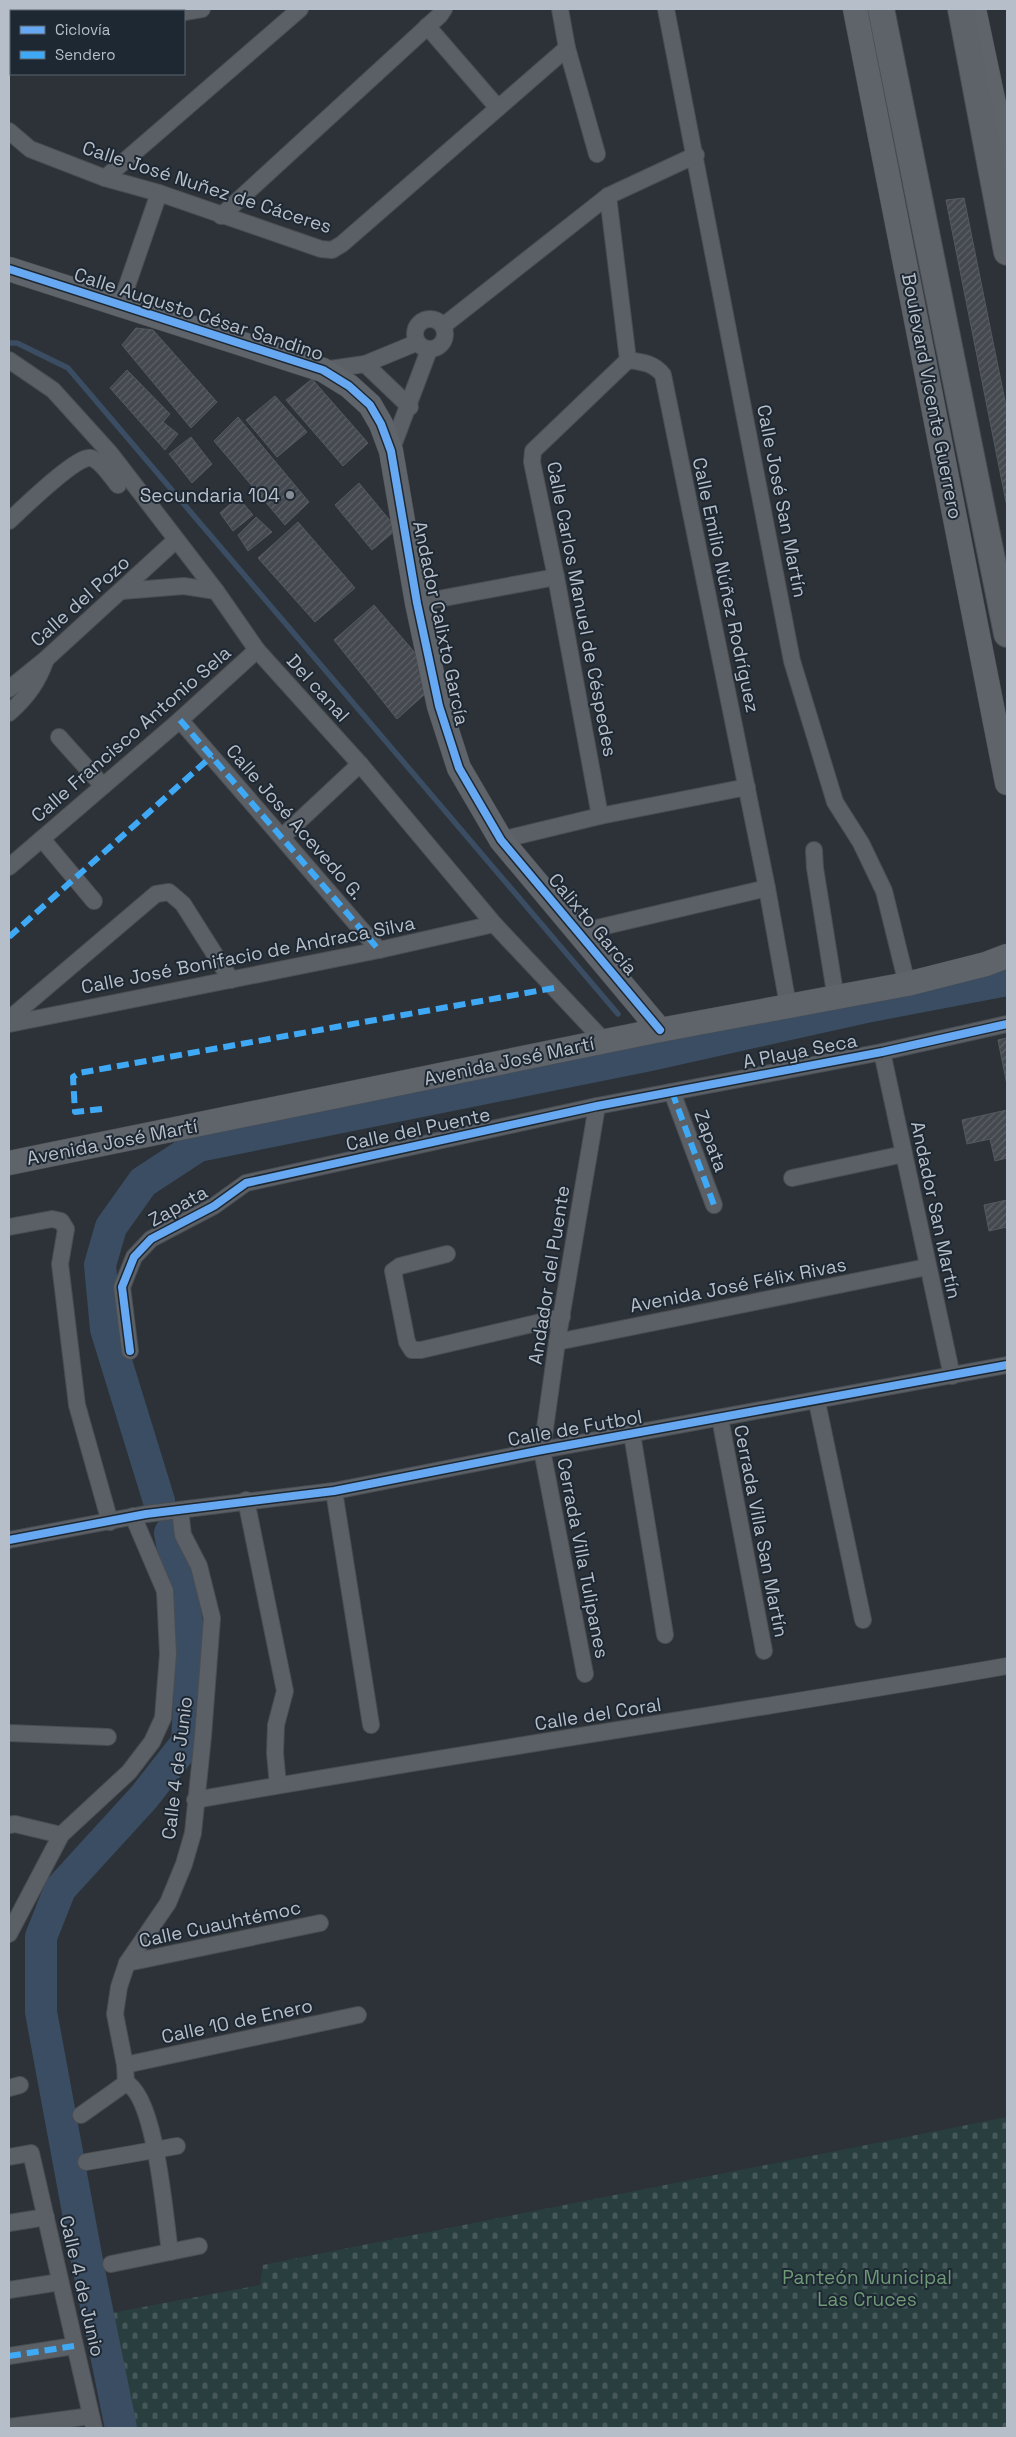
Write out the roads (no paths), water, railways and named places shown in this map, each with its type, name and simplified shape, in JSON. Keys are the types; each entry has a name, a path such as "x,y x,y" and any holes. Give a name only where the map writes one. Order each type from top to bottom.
{"main road":[{"name":"Boulevard Vicente Guerrero","path":"855,9 1007,783"},
{"path":"881,9 1007,634"},
{"path":"961,9 1007,252"},
{"path":"974,9 1007,165"},
{"name":"Calle Augusto César Sandino","path":"9,269 323,370 349,386 370,405"},
{"name":"Andador Calixto García","path":"370,405 381,424 391,451 417,603 439,706 459,768 501,840"},
{"name":"Calixto García","path":"501,840 580,932 660,1030"},
{"name":"Avenida José Martí","path":"9,1163 604,1041 788,1006 836,999 907,984 986,964 1007,956"}],"street":[{"path":"185,12 202,9"},
{"path":"105,178 300,9"},
{"path":"221,216 428,26 444,9"},
{"path":"560,9 567,48 597,154"},
{"name":"Calle José San Martín","path":"666,9 696,155 792,660 835,802 861,843 884,891 907,984"},
{"path":"428,26 498,108"},
{"name":"Calle José Nuñez de Cáceres","path":"9,131 30,149 105,178 160,193 221,216 321,249 332,250 342,244 567,48"},
{"path":"443,326 608,196 696,155"},
{"path":"120,306 160,193"},
{"path":"608,196 628,360"},
{"path":"323,370 365,364 423,346 440,346 445,337 443,326 436,320 426,319 418,324 414,333 423,346 410,407 391,451"},
{"name":"Del canal","path":"9,360 53,390 110,453 216,591 257,650 360,764 494,924 604,1041"},
{"name":"Calle Carlos Manuel de Céspedes","path":"600,816 556,577 532,462 533,451 539,442 628,360"},
{"name":"Calle Emilio Núñez Rodríguez","path":"628,360 650,364 663,375 747,787 788,1006"},
{"path":"365,364 410,407"},
{"path":"10,516 67,470 85,458 92,458 99,463 118,485"},
{"name":"Calle del Pozo","path":"9,690 122,591 176,540"},
{"path":"417,603 556,577"},
{"path":"122,591 184,586 216,591"},
{"name":"Calle Francisco Antonio Sela","path":"9,867 180,720 257,650"},
{"path":"9,713 22,701 39,680 46,659"},
{"name":"Calle José Acevedo G.","path":"180,720 380,950"},
{"path":"59,737 103,786"},
{"path":"282,836 360,764"},
{"path":"501,840 600,816 747,787"},
{"path":"42,839 94,901"},
{"path":"814,850 815,868 836,999"},
{"path":"580,932 767,888"},
{"path":"9,1019 156,894 169,892 183,904 231,980"},
{"name":"Calle José Bonifacio de Andraca Silva","path":"9,1024 380,950 494,924"},
{"name":"A Playa Seca","path":"597,1106 882,1052 1007,1024"},
{"name":"Andador San Martín","path":"882,1052 952,1376"},
{"name":"Zapata","path":"672,1092 714,1204"},
{"name":"Calle del Puente","path":"246,1183 597,1106"},
{"name":"Andador del Puente","path":"542,1450 557,1342 597,1106"},
{"path":"792,1178 904,1154"},
{"name":"Zapata","path":"130,1351 122,1287 134,1257 151,1239 214,1206 246,1183"},
{"path":"9,1226 52,1219 61,1221 66,1229 60,1264 77,1405 110,1522"},
{"path":"447,1254 400,1266 393,1271 407,1342 412,1350 421,1350 562,1317"},
{"name":"Avenida José Félix Rivas","path":"557,1342 927,1267"},
{"name":"Calle de Futbol","path":"9,1540 140,1515 246,1500 334,1491 542,1450 817,1402 1007,1365"},
{"path":"817,1402 863,1620"},
{"name":"Cerrada Villa San Martín","path":"720,1418 764,1652"},
{"path":"632,1434 666,1635"},
{"name":"Cerrada Villa Tulipanes","path":"542,1450 585,1674"},
{"path":"334,1491 371,1725"},
{"path":"246,1500 285,1691 276,1725 275,1753 278,1785"},
{"name":"Calle 4 de Junio","path":"126,2083 125,2065 115,2014 119,1986 128,1963 168,1903 184,1864 193,1833 203,1736 212,1618 199,1566 183,1535 180,1510"},
{"path":"9,1932 61,1835 130,1772 152,1742 162,1718 168,1654 165,1591 140,1515"},
{"name":"Calle del Coral","path":"195,1800 1007,1666"},
{"path":"9,1732 108,1737"},
{"path":"9,1825 15,1824 61,1835"},
{"name":"Calle Cuauhtémoc","path":"128,1963 320,1923"},
{"name":"Calle 10 de Enero","path":"125,2065 358,2016"},
{"path":"81,2116 126,2083 134,2087 140,2097 156,2149 170,2252"},
{"path":"86,2162 177,2146"},
{"name":"Calle 4 de Junio","path":"9,2157 31,2153 92,2422"},
{"path":"9,2223 46,2217"},
{"path":"111,2264 199,2246"},
{"path":"9,2290 60,2282"},
{"path":"9,2356 74,2346"},
{"path":"9,2427 92,2422"}],"waterway":[{"path":"9,343 17,343 68,368 618,1014"},
{"path":"159,1501 106,1329 100,1265 111,1227 143,1182 198,1146 650,1055 871,1006 1007,980"},
{"path":"646,1051 650,1055"},
{"path":"121,2428 88,2266 41,2012 41,1937 60,1889 144,1797 187,1742 192,1649 170,1533"}],"place":[{"name":"Secundaria 104","path":"290,495"}],"park label":[{"name":"Panteón Municipal Las Cruces","path":"867,2288"}]}
